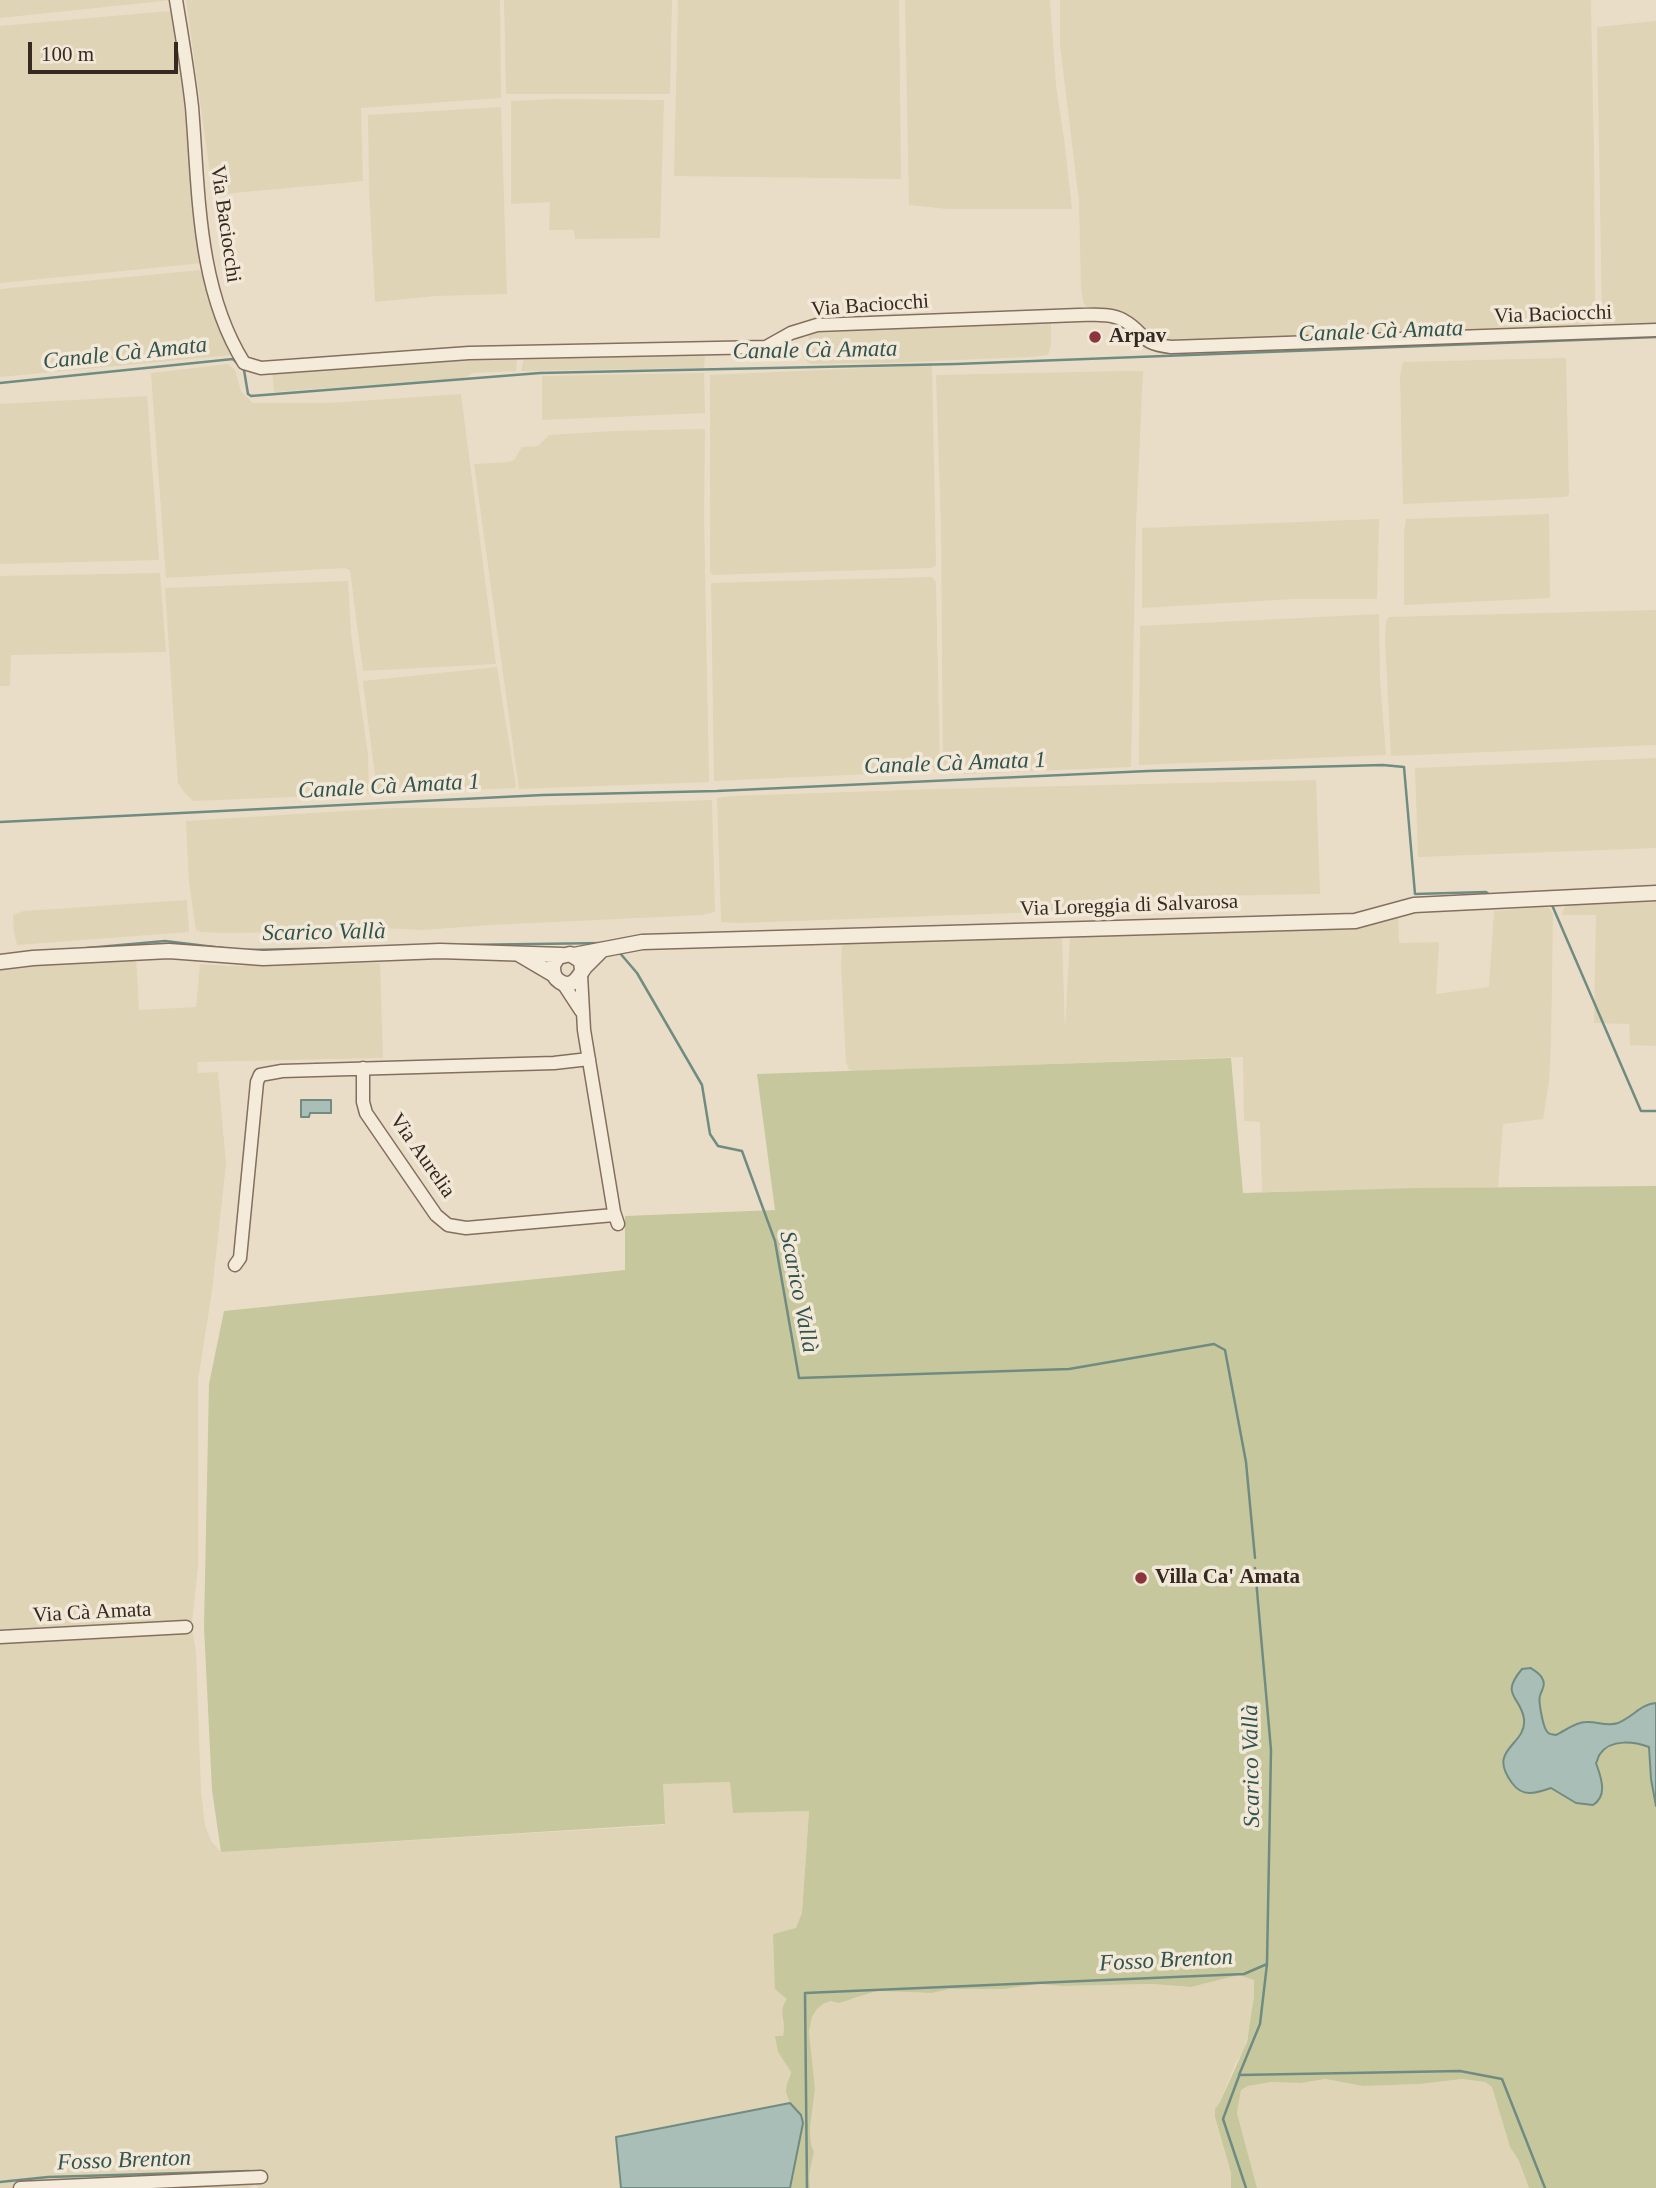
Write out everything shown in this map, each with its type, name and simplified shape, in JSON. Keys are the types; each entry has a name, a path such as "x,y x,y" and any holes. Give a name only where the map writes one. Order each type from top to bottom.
{"street":[{"name":"Via Baciocchi","path":"176,0 189,73 208,267 231,342 244,363 261,368 469,352 766,347 791,333 817,325 1079,315 1123,320 1146,342 1171,347 1656,330"},
{"name":"Via Loreggia di Salvarosa","path":"0,962 169,951 263,958 440,951 568,955 642,942 1355,921 1414,905 1656,893"},
{"path":"558,979 571,983 609,949"},
{"name":"Via Loreggia di Salvarosa","path":"519,955 558,979"},
{"path":"235,1265 240,1258 258,1077 278,1071 554,1063 589,1059 582,1012 580,961 568,955 555,961 558,979 582,1012"},
{"name":"Via Aurelia","path":"363,1068 362,1102 366,1113 433,1211 448,1225 466,1228 616,1219 589,1059"},
{"name":"Via Cà Amata","path":"0,1637 186,1627"},
{"path":"20,2188 261,2177"}],"shaded area":[{"path":"0,0 172,0 0,18"},
{"path":"186,0 500,0 501,98 361,108 363,181 213,195"},
{"path":"504,0 672,0 670,94 506,94"},
{"path":"678,0 899,0 901,179 674,176"},
{"path":"905,0 1050,0 1056,86 1072,209 947,209 909,205"},
{"path":"1060,0 1591,0 1595,307 1593,328 1173,343 1153,338 1087,309 1081,288 1079,201 1060,45"},
{"path":"170,11 179,43 203,263 0,283 0,26"},
{"path":"1656,21 1656,326 1604,327 1597,27"},
{"path":"664,100 660,238 575,239 574,230 549,230 550,202 511,204 511,101"},
{"path":"501,107 507,294 435,296 375,302 368,115"},
{"path":"205,271 232,355 0,377 0,289"},
{"path":"1051,320 1048,355 886,363 811,364 806,361 809,332 822,328"},
{"path":"705,355 704,368 521,371 526,357"},
{"path":"515,356 516,371 474,373 463,378 274,392 272,371"},
{"path":"1564,358 1569,494 1566,497 1403,504 1400,376 1403,362"},
{"path":"228,364 235,370 241,391 253,403 329,403 461,394 496,664 363,671 350,570 344,568 166,578 151,373"},
{"path":"932,365 936,566 712,575 710,375"},
{"path":"1143,371 1136,525 1131,767 967,774 948,772 943,764 941,526 936,375"},
{"path":"704,373 705,413 542,420 542,376"},
{"path":"147,396 159,560 0,564 0,404"},
{"path":"705,430 709,782 519,789 474,464 514,460 522,447 538,446 549,435"},
{"path":"1549,514 1550,598 1404,605 1406,519"},
{"path":"1379,519 1377,599 1294,599 1142,608 1142,528"},
{"path":"160,573 166,652 11,655 10,686 0,686 0,576"},
{"path":"932,577 936,582 940,769 714,781 711,583"},
{"path":"348,581 351,634 368,755 369,794 193,801 178,783 165,588"},
{"path":"1656,610 1656,745 1391,756 1385,640 1386,621 1389,617"},
{"path":"1379,614 1380,681 1386,755 1139,765 1140,626"},
{"path":"497,667 516,786 386,794 377,792 363,681"},
{"path":"1656,758 1656,848 1418,857 1415,768"},
{"path":"1316,780 1320,894 1139,897 1125,909 721,922 717,798 937,789"},
{"path":"712,800 715,912 702,915 424,930 383,928 220,933 196,930 189,883 186,821 393,808"},
{"path":"1656,899 1656,1046 1630,1045 1629,1024 1594,1023 1596,915 1562,915 1568,903"},
{"path":"187,900 189,932 17,945 14,932 13,915 24,911"},
{"path":"1549,908 1553,914 1549,1081 1543,1119 1503,1124 1498,1187 1262,1192 1260,1122 1244,1121 1243,1057 855,1071 849,1070 846,1062 841,964 842,946 845,944 1062,935 1065,1030 1070,935 1398,914 1399,943 1439,942 1436,994 1489,987 1494,911"},
{"path":"136,957 139,1010 196,1007 200,964 228,966 380,963 383,1058 197,1062 198,1073 218,1072 226,1164 212,1291 198,1380 198,1567 192,1622 0,1634 0,968"},
{"path":"301,1100 331,1100 331,1113 310,1113 309,1117 301,1117"},
{"path":"189,1629 193,1634 196,1652 201,1792 205,1825 211,1841 221,1852 664,1825 662,1784 730,1782 733,1813 809,1811 802,1913 797,1928 773,1934 788,1999 782,2021 785,2028 778,2052 791,2072 786,2087 790,2103 617,2137 621,2188 259,2188 255,2185 250,2188 0,2188 0,1636"},
{"path":"1531,1668 1544,1682 1540,1708 1545,1727 1550,1734 1556,1735 1582,1722 1618,1723 1656,1703 1656,1806 1649,1747 1630,1743 1610,1745 1599,1755 1596,1763 1602,1790 1598,1801 1593,1805 1576,1803 1551,1788 1530,1793 1516,1788 1505,1771 1503,1762 1505,1754 1523,1728 1522,1711 1513,1695 1512,1685 1522,1669"},
{"path":"1239,1975 1254,1980 1250,2027 1244,2050 1215,2109 1231,2173 1231,2188 810,2188 809,2175 814,2152 810,2128 815,2089 809,2032 812,2017 823,2004 853,1999 877,1991 932,1993 949,1989 1005,1989 1038,1984 1152,1984 1191,1987"},
{"path":"1325,2079 1363,2086 1462,2079 1485,2082 1492,2086 1510,2147 1519,2161 1529,2188 1257,2188 1237,2113 1241,2090 1271,2082 1301,2083"},
{"path":"790,2103 801,2115 803,2123 790,2188 621,2188 616,2137"}],"green space":[{"path":"1231,1058 1243,1193 1656,1186 1656,2188 1529,2188 1519,2161 1510,2147 1492,2087 1485,2082 1462,2079 1363,2086 1325,2079 1301,2083 1271,2082 1241,2090 1237,2113 1257,2188 1231,2188 1231,2173 1215,2109 1247,2042 1254,1980 1239,1975 1191,1987 1152,1984 1038,1984 1005,1989 949,1989 932,1993 877,1991 839,2003 831,2001 823,2004 812,2017 809,2032 815,2089 810,2128 814,2152 809,2175 810,2188 790,2188 803,2123 787,2095 786,2088 791,2072 778,2052 775,2036 783,2036 782,2013 787,1999 775,1989 773,1934 796,1928 802,1913 809,1811 733,1813 730,1782 663,1784 665,1824 221,1852 212,1790 204,1627 209,1384 224,1311 625,1270 625,1216 775,1210 757,1074"}],"waterway":[{"name":"Canale Cà Amata","path":"0,383 233,359 244,370 248,394 251,396 540,373 956,364 1656,337"},
{"name":"Canale Cà Amata 1","path":"0,822 543,795 717,791 1148,771 1383,765 1404,767 1415,894 1486,892 1491,896"},
{"name":"Canale Cà Amata 1","path":"1550,905 1641,1111 1656,1111"},
{"name":"Scarico Vallà","path":"87,948 165,941 223,948"},
{"name":"Scarico Vallà","path":"460,945 604,943"},
{"name":"Scarico Vallà","path":"247,950 349,948"},
{"name":"Scarico Vallà","path":"619,952 637,973 702,1085 710,1134 718,1146 742,1151 775,1241 799,1378 1069,1369 1214,1344 1225,1350 1246,1462 1255,1558"},
{"name":"Scarico Vallà","path":"1255,1568 1271,1750 1267,1963"},
{"name":"Fosso Brenton","path":"807,2188 805,1993 1244,1974 1267,1964 1260,2024 1239,2075 1460,2071 1502,2079 1545,2188"},
{"path":"1239,2076 1223,2119 1246,2188"},
{"name":"Fosso Brenton","path":"0,2182 48,2177 249,2171"}],"place":[{"name":"Arpav","path":"1095,337"},
{"name":"Villa Ca' Amata","path":"1141,1578"}]}
